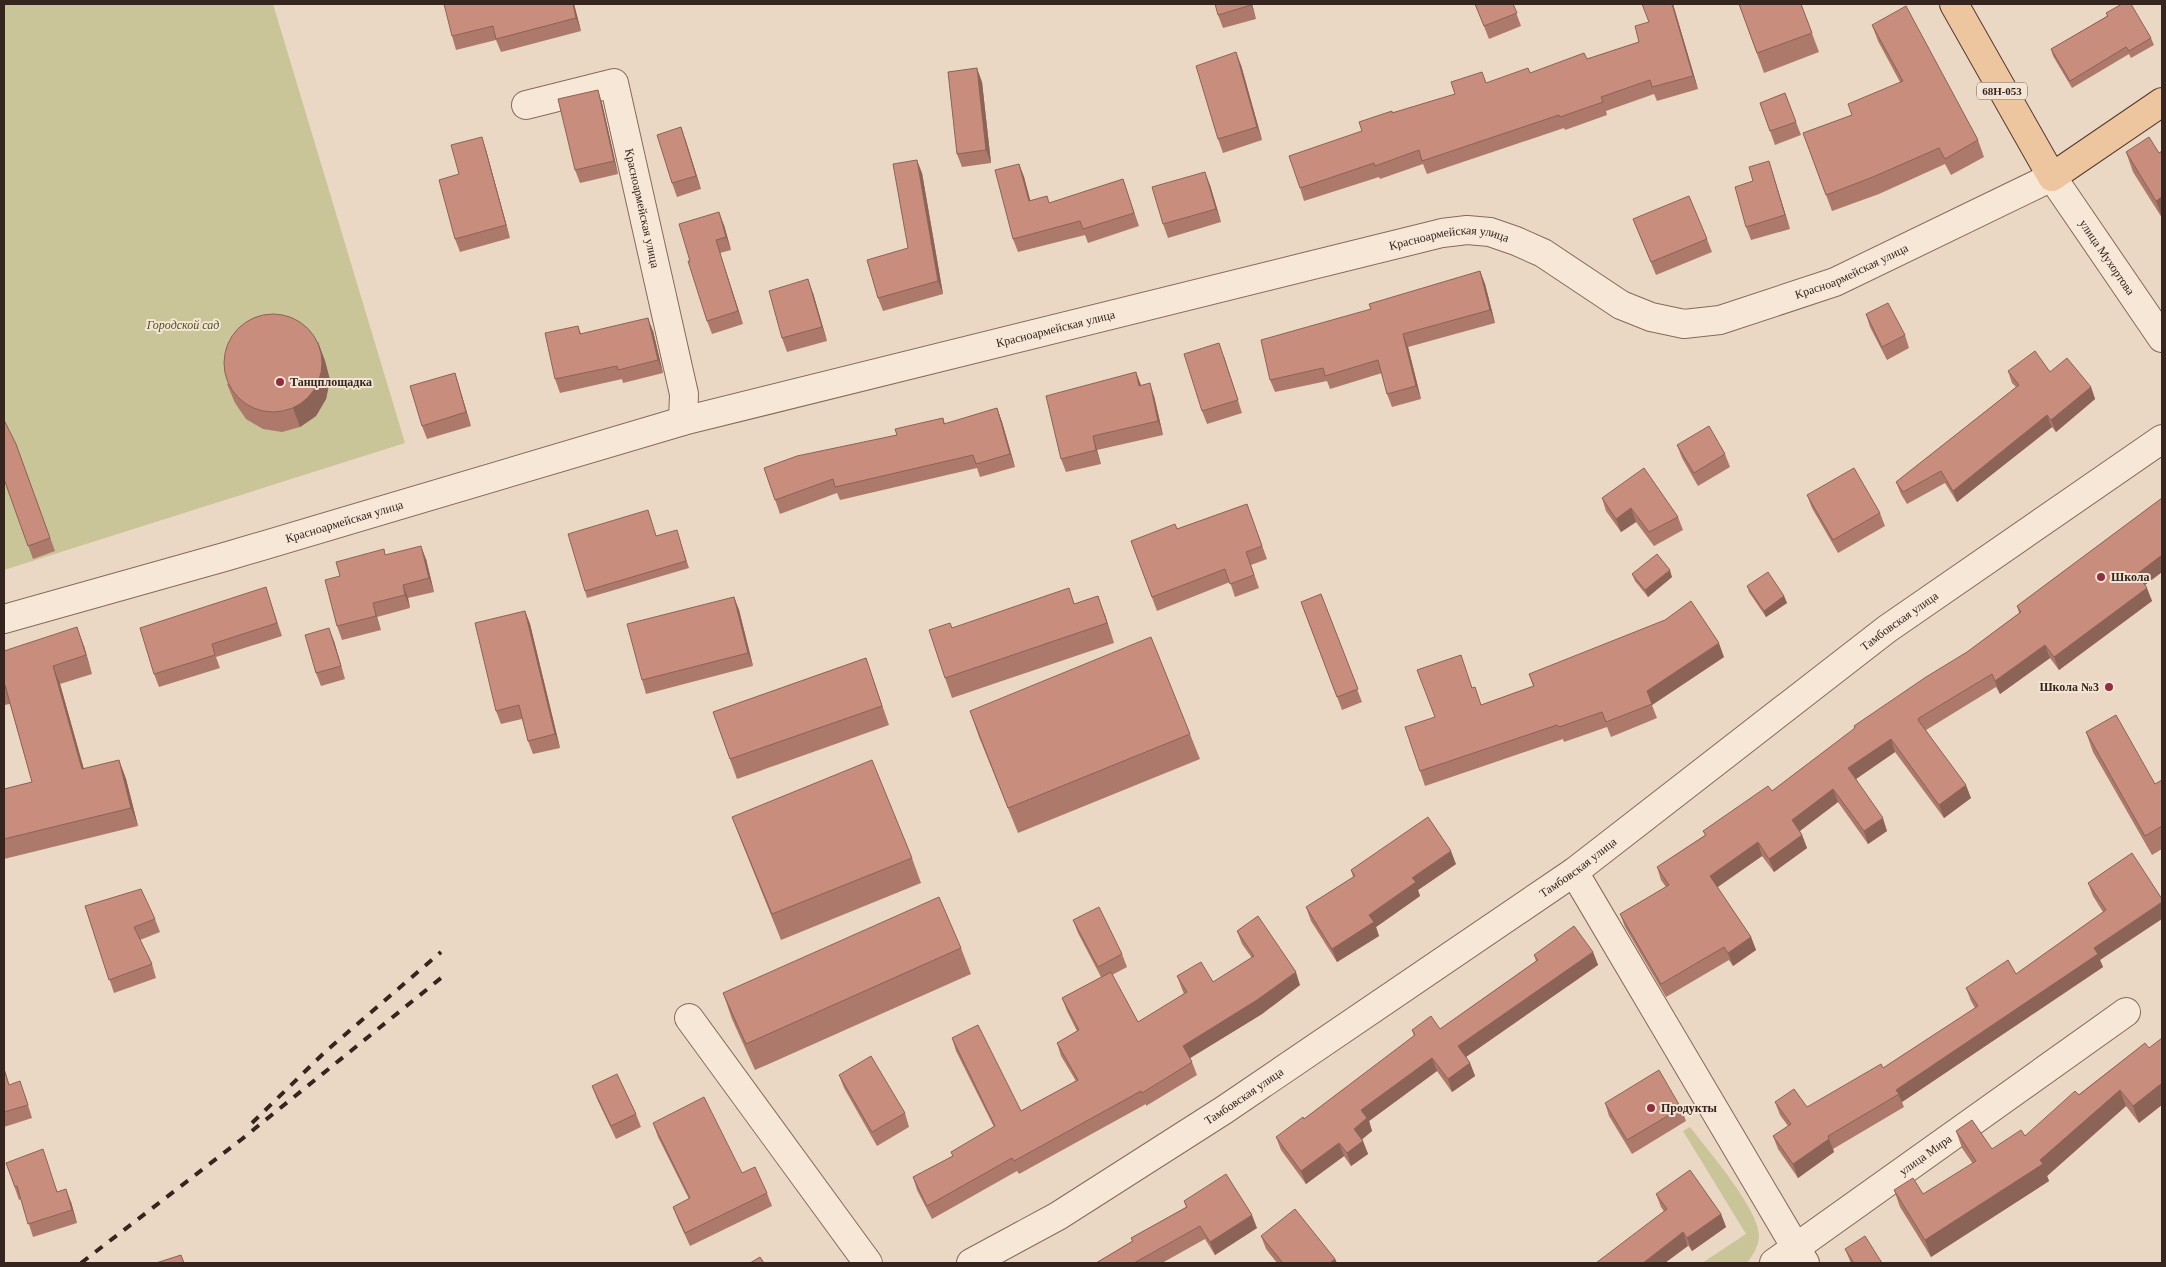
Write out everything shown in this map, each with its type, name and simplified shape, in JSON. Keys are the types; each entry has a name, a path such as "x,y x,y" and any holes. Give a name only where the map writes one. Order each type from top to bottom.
{"main road":[{"name":"68Н-053","path":"1954,4 2052,177"},
{"name":"Красноармейская улица","path":"2052,177 2162,102"}],"street":[{"name":"Красноармейская улица","path":"526,104 614,83 684,394 683,421"},
{"name":"улица Мухортова","path":"2052,177 2162,338"},
{"name":"Красноармейская улица","path":"4,619 228,556 683,421 1442,233 1467,230 1490,232 1542,252 1621,305 1651,317 1684,324 1720,320 1835,282 2052,177"},
{"name":"Тамбовская улица","path":"971,1263 1058,1216 1224,1110 1574,872 1887,629 2162,439"},
{"path":"1574,872 1792,1258"},
{"name":"улица Мира","path":"1792,1258 2126,1012"},
{"path":"689,1018 868,1263"}],"green space":[{"name":"Городской сад","path":"4,4 273,4 405,443 4,570"},
{"path":"1690,1127 1741,1194 1756,1223 1759,1235 1758,1243 1747,1263 1702,1263 1746,1234 1683,1131"}],"building":[{"path":"444,4 573,4 576,18 496,39 493,26 452,36"},
{"path":"1215,4 1251,4 1251,5 1218,15"},
{"path":"1475,4 1513,4 1517,13 1484,26"},
{"path":"1642,4 1672,4 1693,76 1652,87 1650,80 1601,97 1603,102 1422,161 1419,150 1375,166 1374,163 1300,188 1289,156 1362,131 1359,122 1455,94 1451,82 1482,72 1486,83 1528,68 1530,73 1584,53 1587,59 1639,42 1635,26 1649,22"},
{"path":"1739,4 1801,4 1812,33 1757,53"},
{"path":"2122,4 2131,4 2151,38 2129,51 2126,47 2070,81 2051,49 2108,16 2106,13"},
{"path":"1906,6 1978,140 1945,159 1939,148 1826,195 1803,133 1852,115 1848,104 1903,81 1872,25"},
{"path":"1236,52 1257,127 1218,139 1196,66"},
{"path":"977,68 986,150 957,154 948,72"},
{"path":"598,90 614,161 575,170 558,99"},
{"path":"1785,93 1796,122 1770,131 1760,103"},
{"path":"681,127 696,176 672,183 657,135"},
{"path":"482,137 506,225 455,239 439,180 459,174 451,145"},
{"path":"2149,137 2159,153 2162,151 2162,197 2156,201 2126,152"},
{"path":"917,160 938,281 878,298 867,260 908,248 893,164"},
{"path":"1769,161 1785,215 1746,227 1735,187 1753,181 1749,167"},
{"path":"1019,164 1029,201 1047,196 1049,203 1123,179 1134,213 1083,229 1080,221 1013,239 995,170"},
{"path":"1205,172 1216,209 1163,224 1152,187"},
{"path":"1689,196 1707,239 1651,262 1633,219"},
{"path":"719,212 726,237 716,240 738,311 707,321 688,261 690,261 679,224"},
{"path":"1480,271 1490,310 1403,334 1416,386 1387,394 1378,360 1325,376 1323,368 1270,380 1261,340 1371,309 1369,304"},
{"path":"808,279 822,327 782,338 769,291"},
{"path":"1888,303 1905,335 1882,347 1866,314"},
{"name":"Танцплощадка","path":"273,314 292,318 308,328 318,344 322,363 318,382 308,398 292,408 273,412 254,408 238,398 228,382 224,363 228,344 238,328 254,318"},
{"path":"648,318 658,360 618,370 617,366 555,379 545,333 578,326 580,334"},
{"path":"1219,343 1238,400 1202,411 1184,354"},
{"path":"2035,351 2050,372 2067,358 2091,387 2051,420 2047,415 1953,491 1941,471 1903,492 1896,482 2019,385 2008,371"},
{"path":"1136,372 1139,386 1150,383 1158,421 1093,436 1096,450 1061,459 1046,396"},
{"path":"455,373 466,412 422,426 410,386"},
{"path":"997,408 1010,454 976,464 973,455 835,487 833,479 775,500 764,468 797,456 897,435 895,429 943,418 944,424"},
{"path":"4,420 16,444 50,538 28,546 4,479"},
{"path":"1709,426 1725,454 1694,473 1677,445"},
{"path":"1644,468 1678,517 1649,532 1631,508 1616,519 1602,498"},
{"path":"1854,468 1880,513 1833,540 1807,495"},
{"path":"2162,498 2162,555 2137,574 2147,588 2054,657 2045,645 1995,681 1992,674 1919,718 1918,720 1966,785 1939,805 1891,739 1848,768 1883,818 1864,831 1833,789 1792,820 1802,835 1769,859 1758,842 1710,876 1751,937 1728,953 1724,947 1661,984 1620,914 1669,885 1657,867 1706,835 1703,831 1768,786 1772,791 1855,728 1854,726 1926,677 1967,652 2021,612 2017,606"},
{"path":"1247,504 1262,546 1246,552 1254,575 1230,584 1225,569 1152,597 1131,541 1175,524 1177,529"},
{"path":"648,510 656,536 677,530 686,561 585,591 568,534"},
{"path":"421,546 429,578 403,585 405,595 373,603 376,616 337,626 325,580 340,576 336,562 384,549 385,555"},
{"path":"1657,554 1670,570 1645,590 1632,574"},
{"path":"1768,572 1784,596 1764,611 1747,586"},
{"path":"266,587 277,623 212,644 215,655 154,674 140,628"},
{"path":"1069,588 1074,604 1098,596 1107,623 945,678 929,630 950,623 952,628"},
{"path":"1321,594 1358,689 1337,697 1301,602"},
{"path":"734,597 748,653 642,680 627,624"},
{"path":"1691,601 1719,643 1647,691 1652,704 1606,722 1602,712 1559,727 1557,725 1420,771 1405,727 1435,717 1417,670 1461,655 1472,688 1475,687 1481,705 1534,686 1529,674 1665,620"},
{"path":"525,611 555,734 528,741 519,705 496,711 475,623"},
{"path":"77,627 86,655 53,666 82,769 119,760 131,808 4,839 4,789 32,782 4,685 4,651"},
{"path":"329,628 341,666 316,673 305,635"},
{"path":"1151,637 1190,734 1008,808 970,711"},
{"path":"866,658 882,706 730,759 713,712"},
{"path":"2116,715 2155,784 2162,780 2162,826 2145,836 2086,732"},
{"path":"872,760 912,858 772,914 732,817"},
{"path":"1428,817 1451,851 1412,878 1416,882 1369,915 1374,922 1332,949 1306,907 1355,876 1351,870"},
{"path":"2132,853 2162,899 2162,902 2094,948 2098,954 1896,1090 1899,1094 1828,1136 1829,1139 1793,1164 1773,1136 1791,1124 1775,1102 1794,1089 1807,1107 1881,1064 1883,1068 1978,1006 1966,988 2008,960 2016,974 2106,910 2088,883"},
{"path":"141,889 155,919 134,927 152,964 109,980 85,906"},
{"path":"939,897 961,948 746,1044 723,993"},
{"path":"1099,907 1122,954 1098,967 1073,920"},
{"path":"1258,916 1296,972 1257,1000 1183,1046 1192,1062 1142,1093 1141,1091 1014,1161 1012,1158 927,1206 913,1177 953,1156 951,1152 995,1126 952,1038 978,1025 1021,1111 1078,1080 1057,1043 1079,1030 1062,998 1111,972 1138,1022 1187,992 1177,976 1201,962 1213,982 1254,956 1237,931"},
{"path":"1574,926 1593,952 1458,1046 1470,1063 1448,1079 1432,1058 1361,1110 1367,1118 1354,1129 1363,1141 1347,1153 1339,1143 1301,1171 1276,1137 1303,1117 1304,1119 1415,1035 1412,1030 1431,1016 1440,1029 1538,960 1534,955"},
{"path":"2162,1038 2162,1083 2133,1106 2120,1090 2040,1160 2043,1164 1925,1240 1894,1190 1913,1178 1923,1194 1976,1161 1956,1131 1972,1120 1992,1149 2021,1130 2025,1136 2075,1091 2079,1095 2145,1043 2149,1048"},
{"path":"871,1056 905,1113 872,1132 839,1075"},
{"path":"4,1069 9,1085 20,1081 28,1105 4,1112"},
{"path":"1659,1070 1681,1108 1627,1140 1605,1103"},
{"path":"617,1074 636,1114 611,1126 592,1086"},
{"path":"704,1097 742,1173 755,1167 767,1193 685,1233 673,1207 690,1198 653,1123"},
{"path":"43,1149 57,1192 66,1189 72,1210 28,1224 17,1186 15,1187 6,1163"},
{"path":"1690,1170 1721,1214 1687,1238 1683,1232 1643,1263 1596,1263 1667,1209 1656,1194"},
{"path":"1226,1174 1252,1215 1210,1242 1200,1226 1134,1263 1096,1263 1133,1241 1131,1238 1187,1207 1184,1201"},
{"path":"1295,1209 1335,1259 1330,1263 1283,1263 1261,1236"},
{"path":"1865,1236 1882,1263 1854,1263 1845,1249"},
{"path":"181,1255 184,1263 156,1263"},
{"path":"760,1257 764,1263 750,1263"}],"railway":[{"path":"252,1123 326,1051 441,952"},
{"path":"81,1263 242,1139 441,978"}],"place":[{"name":"Танцплощадка","path":"280,382"},
{"name":"Школа","path":"2101,577"},
{"name":"Школа №3","path":"2109,687"},
{"name":"Продукты","path":"1651,1108"}]}
